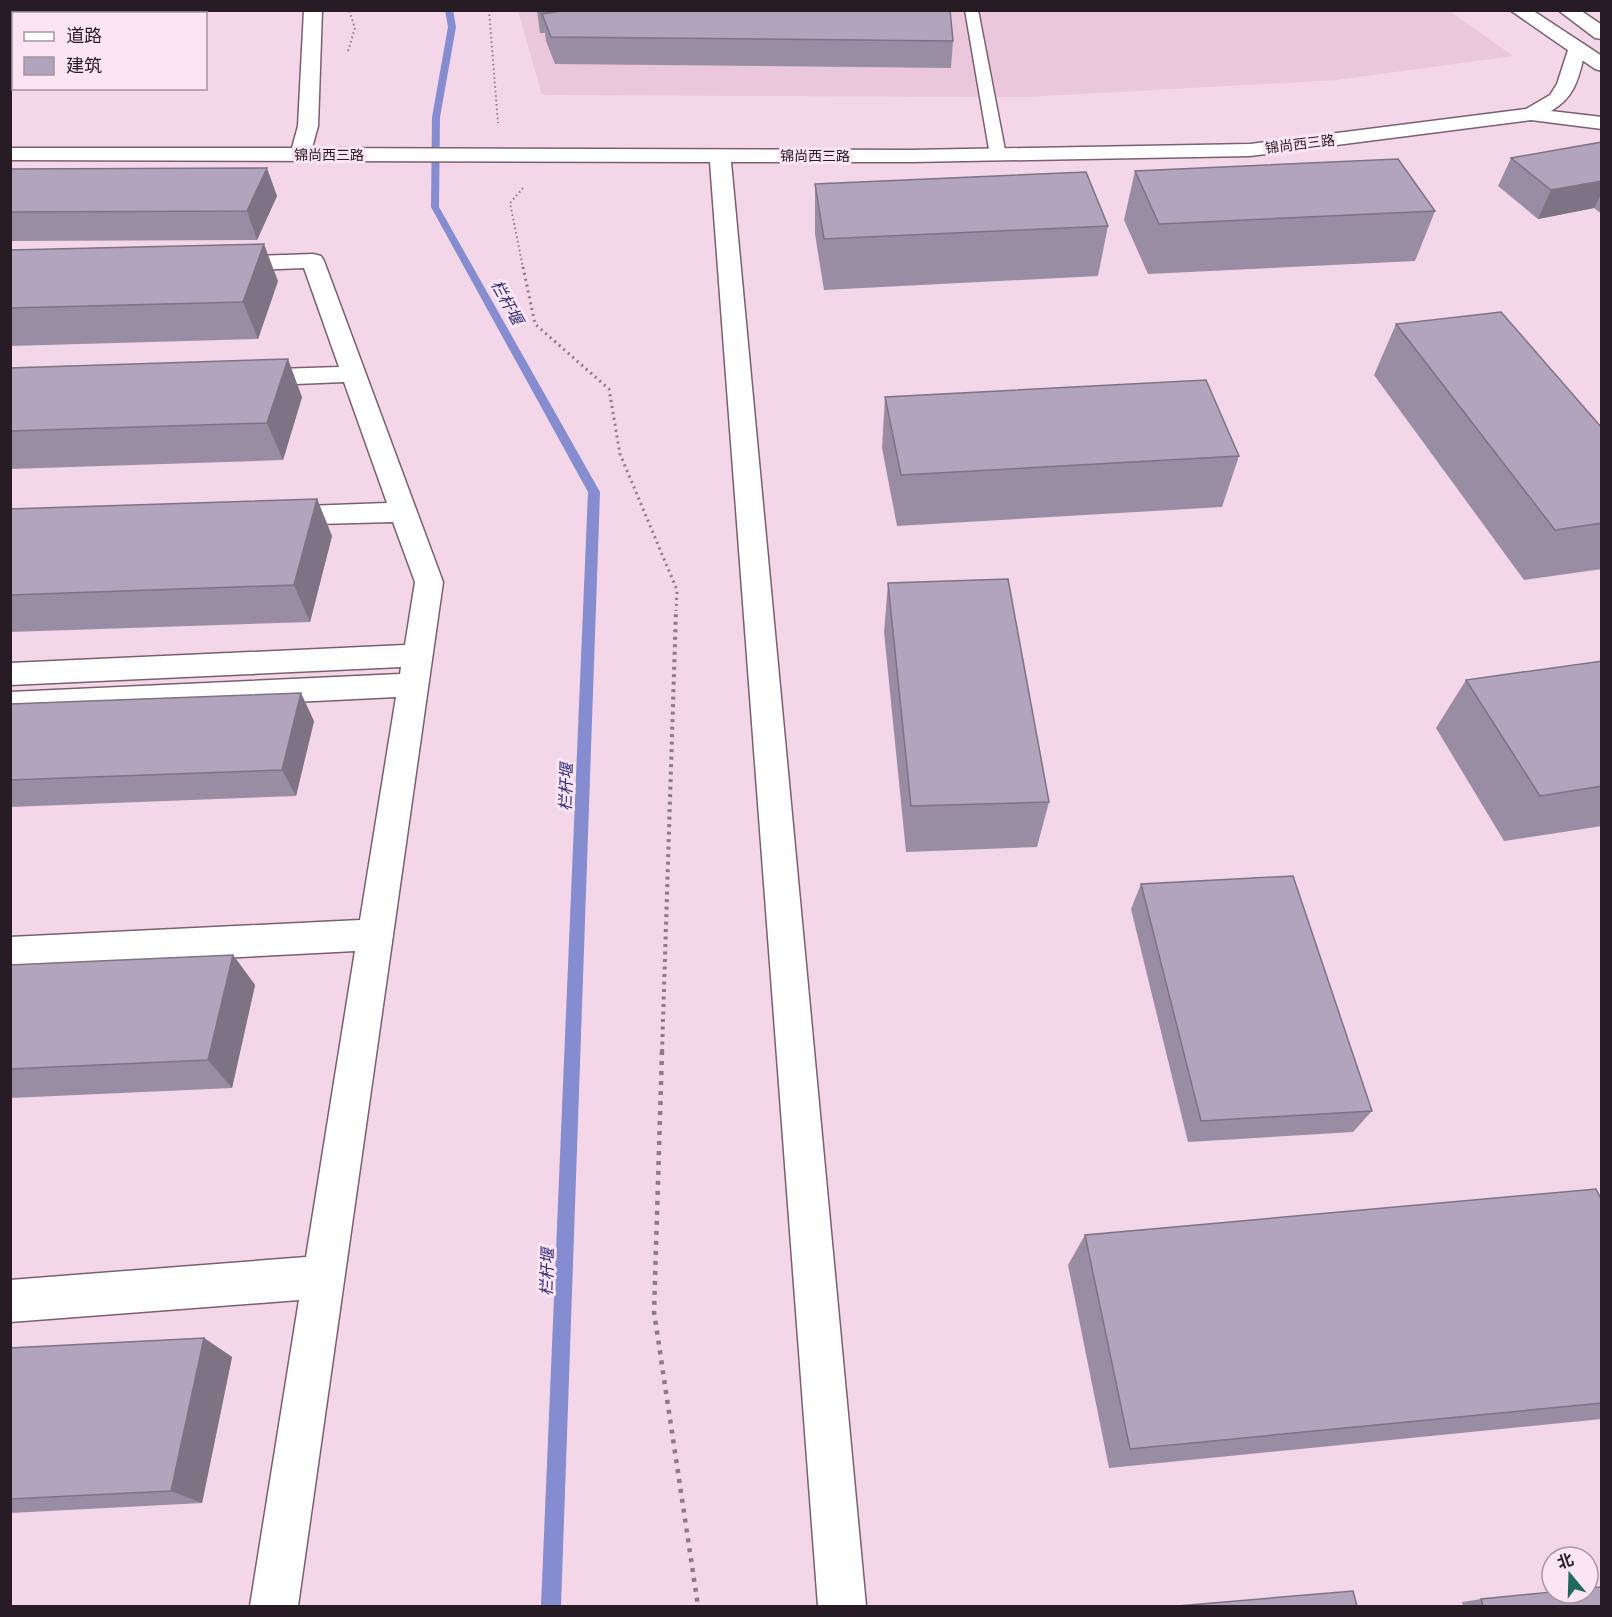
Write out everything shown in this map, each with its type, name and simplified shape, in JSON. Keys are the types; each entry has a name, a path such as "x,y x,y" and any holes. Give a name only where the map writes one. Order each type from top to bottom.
{"main road":[{"path":"300,155 308,126 313,10"},
{"path":"1520,10 1602,65"},
{"path":"1567,10 1602,33"},
{"name":"锦尚西三路","path":"10,154 720,156 998,155 1250,150 1531,114 1557,99 1567,84 1577,48"},
{"path":"1531,114 1602,123"},
{"path":"720,156 842,1606"},
{"path":"197,265 313,261 429,582 274,1606"},
{"path":"224,378 354,374"},
{"path":"249,517 404,512"},
{"path":"10,674 416,670"},
{"path":"10,704 416,670"},
{"path":"10,952 375,935"},
{"path":"10,1301 322,1277"}],"lane":[{"path":"971,10 998,155"}],"path":[{"path":"489,10 501,155"},
{"path":"551,155 510,203 535,324 609,389 620,454 677,590 654,1312 698,1606"}],"shaded area":[{"path":"1448,10 1513,56 1336,80 1027,97 542,95 518,11"}],"building":[{"path":"567,10 950,10 953,41 551,37 542,14"},
{"path":"1602,142 1602,181 1551,190 1511,158"},
{"path":"1398,159 1435,211 1159,224 1135,171"},
{"path":"267,168 247,211 10,212 10,169"},
{"path":"1086,172 1108,226 824,239 815,184"},
{"path":"264,244 243,302 10,308 10,250"},
{"path":"1501,312 1602,428 1602,523 1555,530 1396,324"},
{"path":"288,359 267,423 10,431 10,368"},
{"path":"1206,380 1239,456 901,475 885,397"},
{"path":"317,499 294,585 10,595 10,509"},
{"path":"1008,579 1049,802 911,806 888,583"},
{"path":"1602,661 1602,786 1540,796 1466,680"},
{"path":"301,693 282,770 10,780 10,704"},
{"path":"1293,876 1372,1111 1201,1121 1141,884"},
{"path":"233,955 208,1060 10,1069 10,965"},
{"path":"1596,1189 1602,1201 1602,1403 1130,1449 1085,1235"},
{"path":"204,1338 171,1491 10,1499 10,1348"},
{"path":"1600,1587 1602,1587 1602,1606 1483,1606 1481,1599 1540,1593 1540,1605 1600,1605"},
{"path":"1353,1591 1357,1606 1177,1606"}],"waterway":[{"name":"栏杆堰","path":"449,10 452,27 436,117 435,207 594,492 551,1606"}]}
